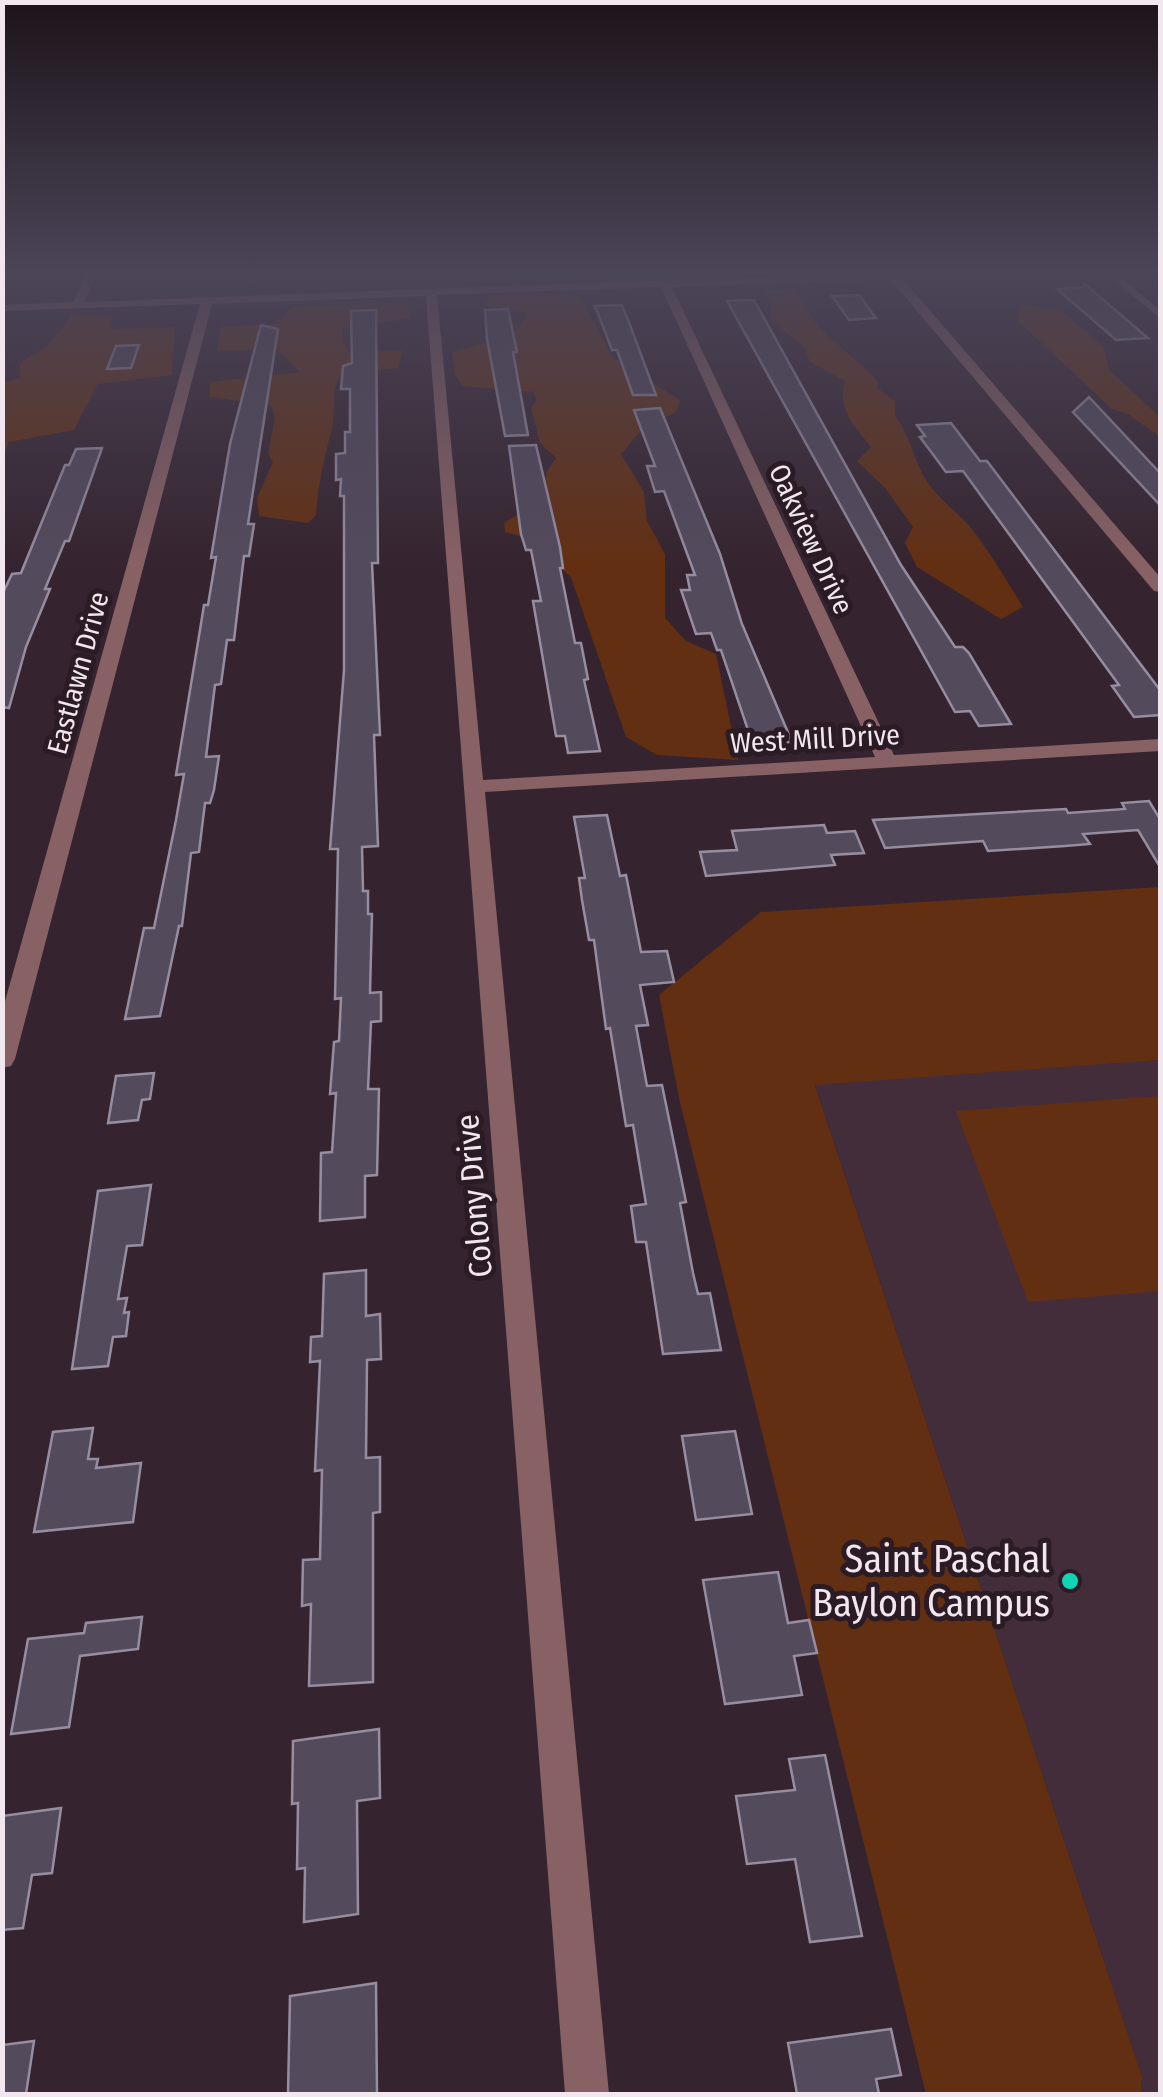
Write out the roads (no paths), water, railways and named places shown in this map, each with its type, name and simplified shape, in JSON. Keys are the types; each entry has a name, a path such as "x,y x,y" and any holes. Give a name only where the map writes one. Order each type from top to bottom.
{"street":[{"name":"Eastlawn Drive","path":"2,1059 187,373"},
{"name":"Colony Drive","path":"438,373 587,2094"},
{"name":"Oakview Drive","path":"706,373 888,762"},
{"path":"977,373 1160,587"},
{"name":"West Mill Drive","path":"474,787 1160,745"}],"place":[{"name":"Saint Paschal Baylon Campus","path":"1070,1581"}]}
